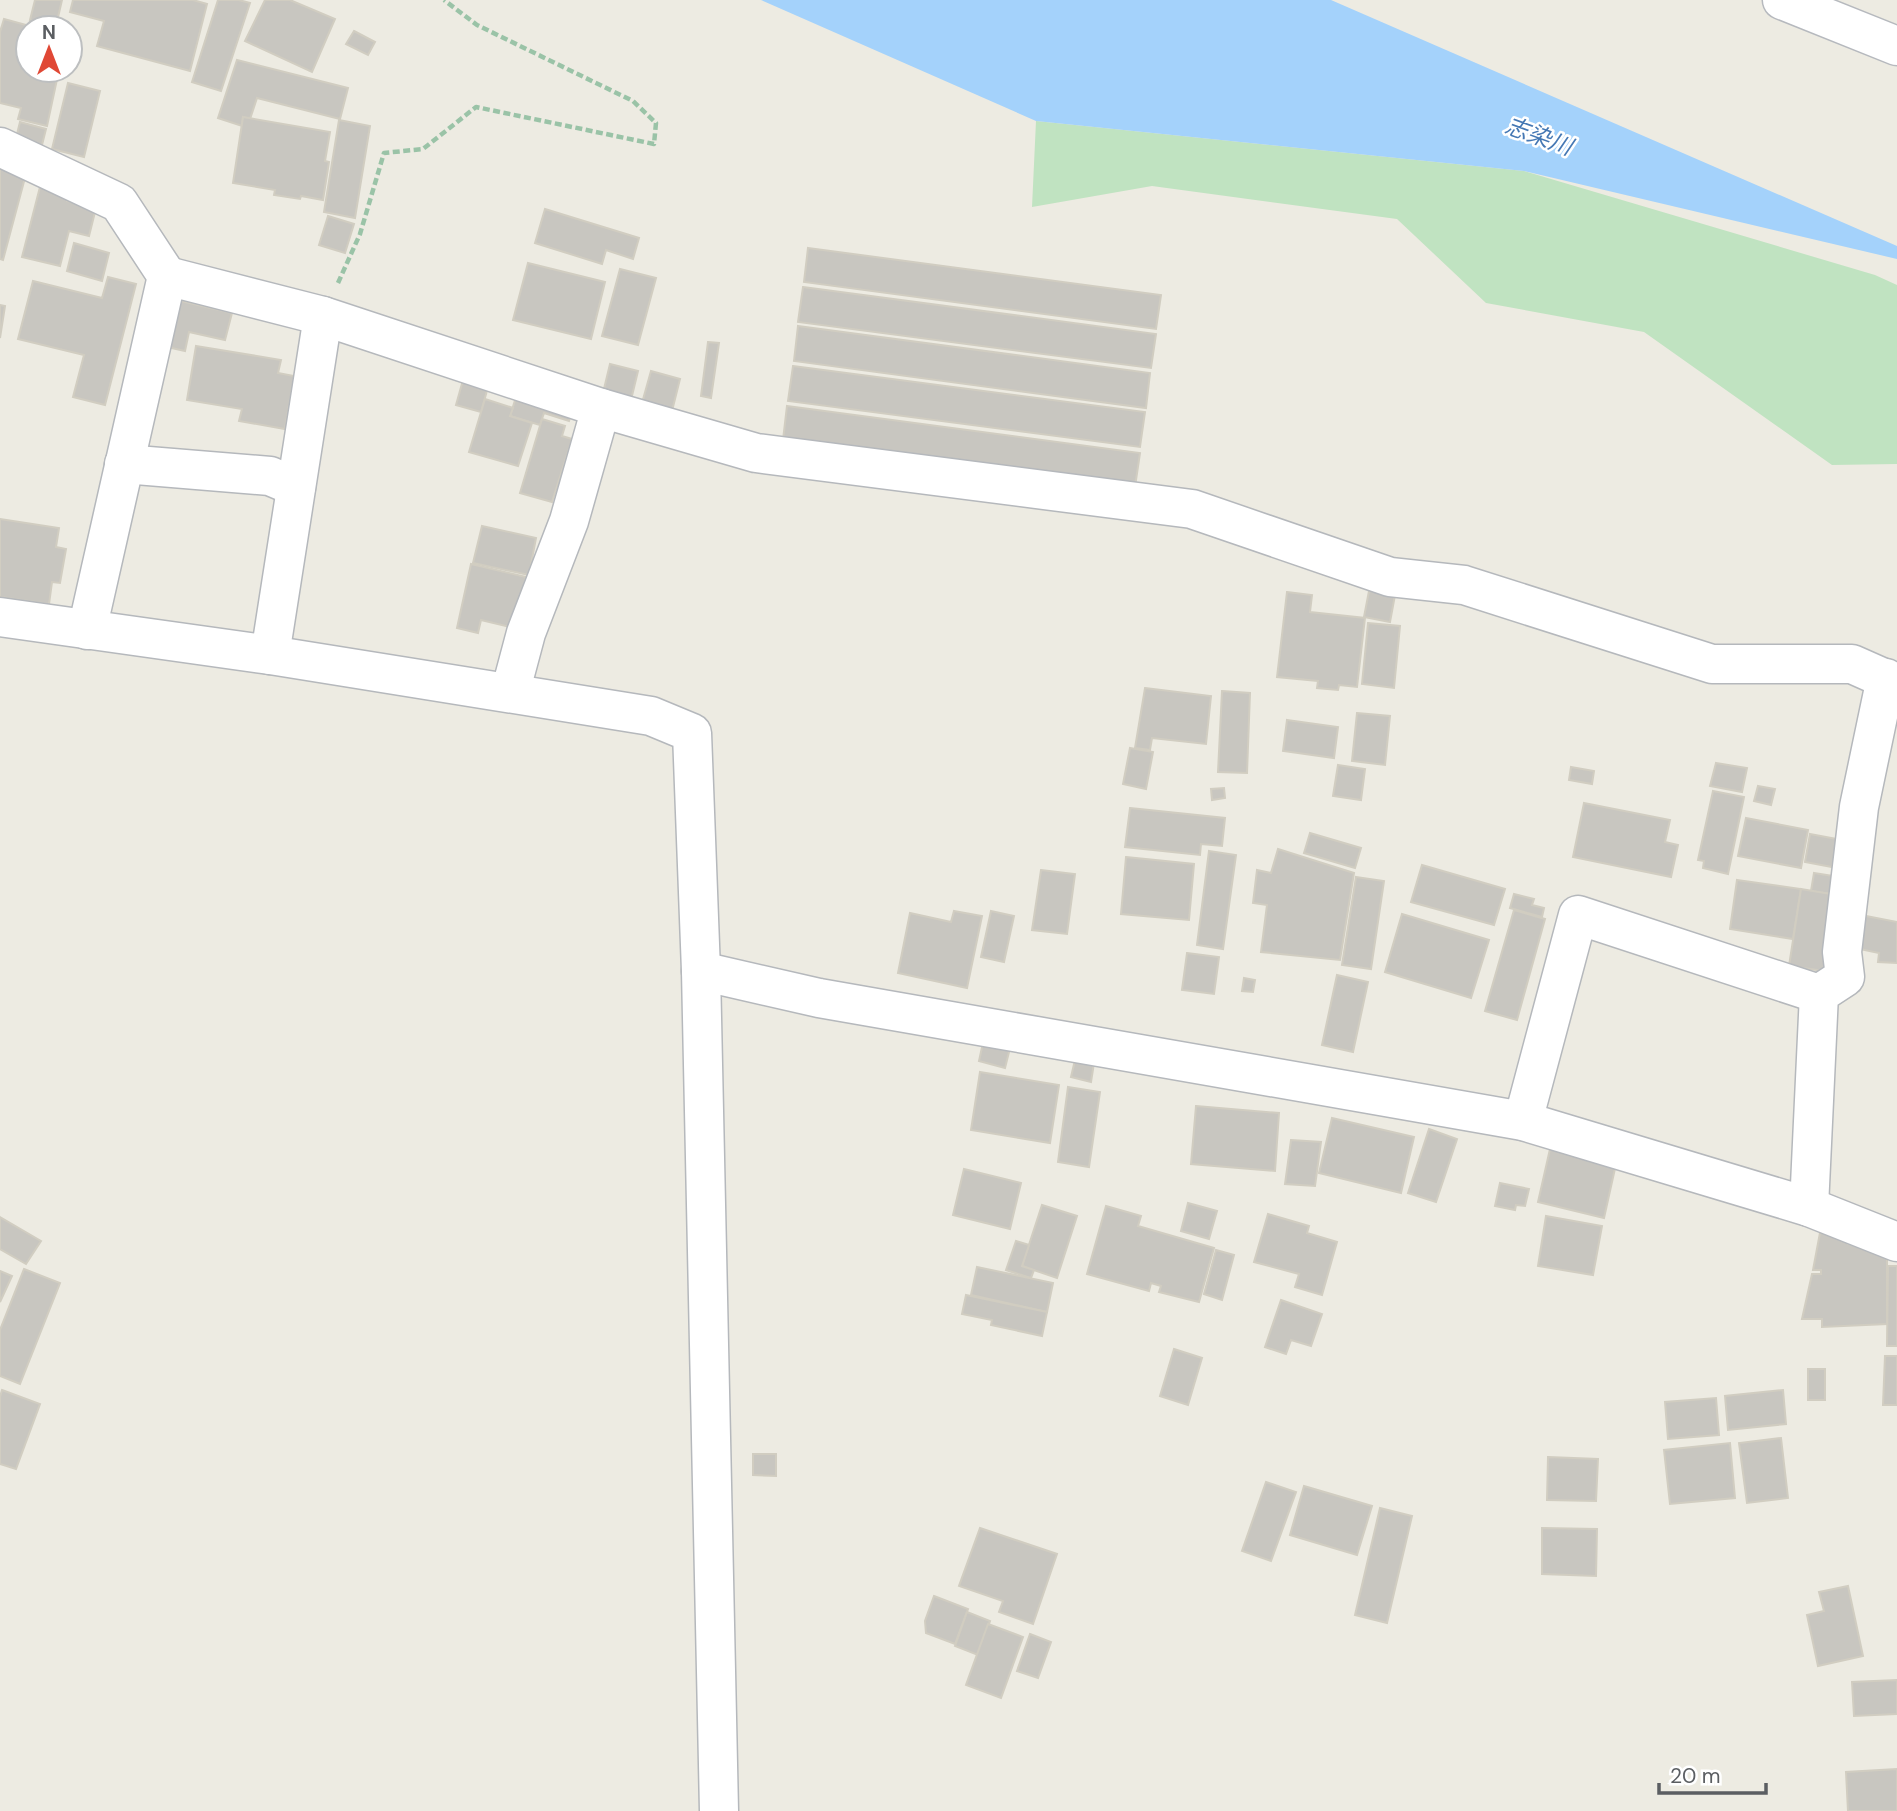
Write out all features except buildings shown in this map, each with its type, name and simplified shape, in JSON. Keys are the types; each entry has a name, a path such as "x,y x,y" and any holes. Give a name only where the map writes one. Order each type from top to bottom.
{"street":[{"path":"1782,0 1897,46"},
{"path":"0,147 118,203 167,276 323,316 601,408 756,453 1192,509 1390,577 1464,585 1712,664 1852,664 1891,681 1859,807 1842,952 1845,977 1819,994"},
{"path":"87,630 167,276"},
{"path":"270,655 323,316"},
{"path":"510,693 526,633 569,521 601,408"},
{"path":"124,464 270,476 296,487"},
{"path":"0,617 270,655 652,716 692,733 701,971 719,1811"},
{"path":"1523,1121 1578,915 1819,994"},
{"path":"701,971 832,1000 1523,1121 1809,1207 1897,1242"},
{"path":"1809,1207 1819,994"}],"path":[{"path":"323,316 360,234 384,153 423,149 476,107 654,144 656,123 633,101 477,25 443,0"}],"green space":[{"path":"1036,121 1524,171 1875,275 1897,285 1897,464 1832,465 1644,332 1486,303 1397,219 1152,186 1032,207"}],"water":[{"name":"志染川","path":"761,0 1331,0 1897,246 1897,259 1524,171 1036,121"}]}
